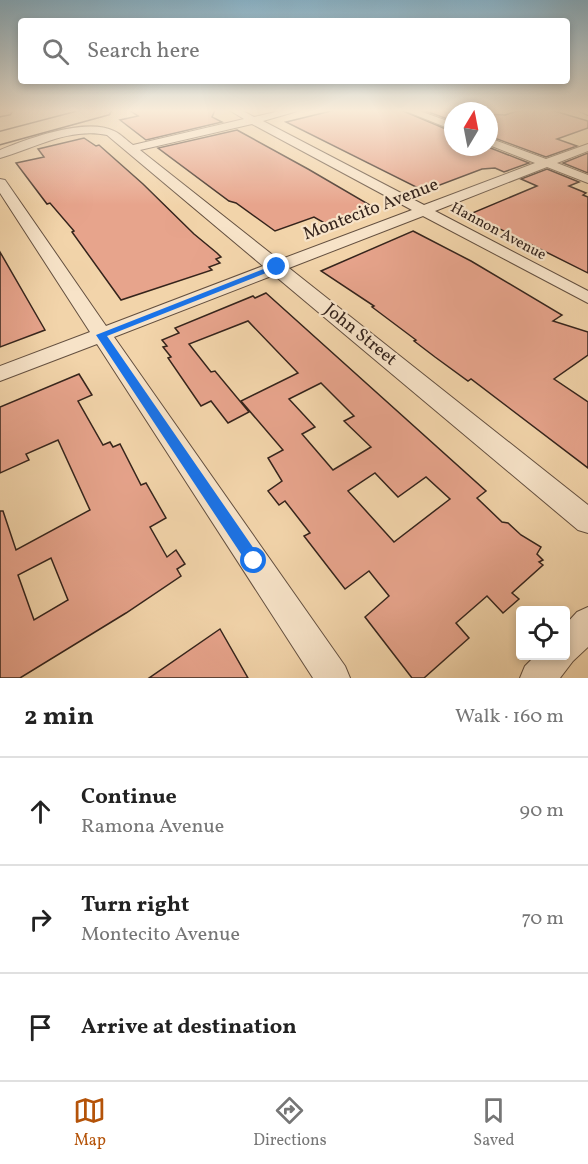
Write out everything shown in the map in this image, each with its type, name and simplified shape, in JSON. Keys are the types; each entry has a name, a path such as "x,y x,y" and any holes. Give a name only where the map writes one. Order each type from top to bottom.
{"street":[{"name":"John Street","path":"0,153 38,142"},
{"name":"John Street","path":"122,142 588,521"},
{"path":"131,149 162,142"},
{"name":"Hannon Avenue","path":"294,142 588,298"},
{"path":"498,144 588,178"},
{"name":"Montecito Avenue","path":"0,374 588,147"},
{"path":"0,183 333,678"},
{"path":"570,643 588,623"},
{"path":"537,678 554,660"}],"building":[{"path":"69,142 89,142 96,146 99,145 217,253 221,257 216,259 220,263 209,267 212,270 121,300 72,232 74,231 50,203 47,204 16,163 44,157 38,149"},
{"path":"186,142 258,142 375,208 328,225 314,217 275,231 236,203 229,201 158,148"},
{"path":"325,142 444,142 444,156 498,156 498,151 529,163 504,172 495,168 482,169 424,191"},
{"path":"504,142 565,142 577,146 546,157"},
{"path":"588,153 588,173 563,163"},
{"path":"547,169 579,182 569,186 586,193 583,195 588,197 588,273 470,214 537,186 521,179"},
{"path":"413,231 471,261 562,315 553,321 588,332 588,355 554,379 588,402 588,468 471,379 468,381 435,357 372,307 374,306 321,271"},
{"path":"0,252 45,330 0,347"},
{"path":"266,293 486,491 477,498 502,522 508,523 521,535 541,547 537,554 543,560 539,562 543,565 512,593 519,599 503,613 487,596 456,623 469,638 424,678 412,678 365,617 389,596 369,571 345,589 304,536 310,533 285,501 279,505 268,491 282,481 268,458 283,450 241,401 298,373 248,321 189,344 211,372 215,371 249,412 228,423 211,401 201,406 163,347 167,346 162,340 179,333 175,328 253,296 255,298","holes":["321,383 354,416 344,421 371,447 333,470 302,434 315,427 289,399","375,473 398,497 426,477 450,499 394,542 348,491"]},
{"path":"79,374 92,395 78,401 103,445 110,442 113,447 120,444 141,485 146,483 166,518 150,527 167,557 176,550 185,564 177,569 181,576 126,613 20,678 0,678 0,511 3,511 16,550 90,510 58,440 26,454 29,460 0,473 0,407","holes":["51,558 68,600 34,620 18,575"]},
{"path":"220,629 248,678 149,678"}],"route":[{"path":"254,561 101,335 277,267"}]}
